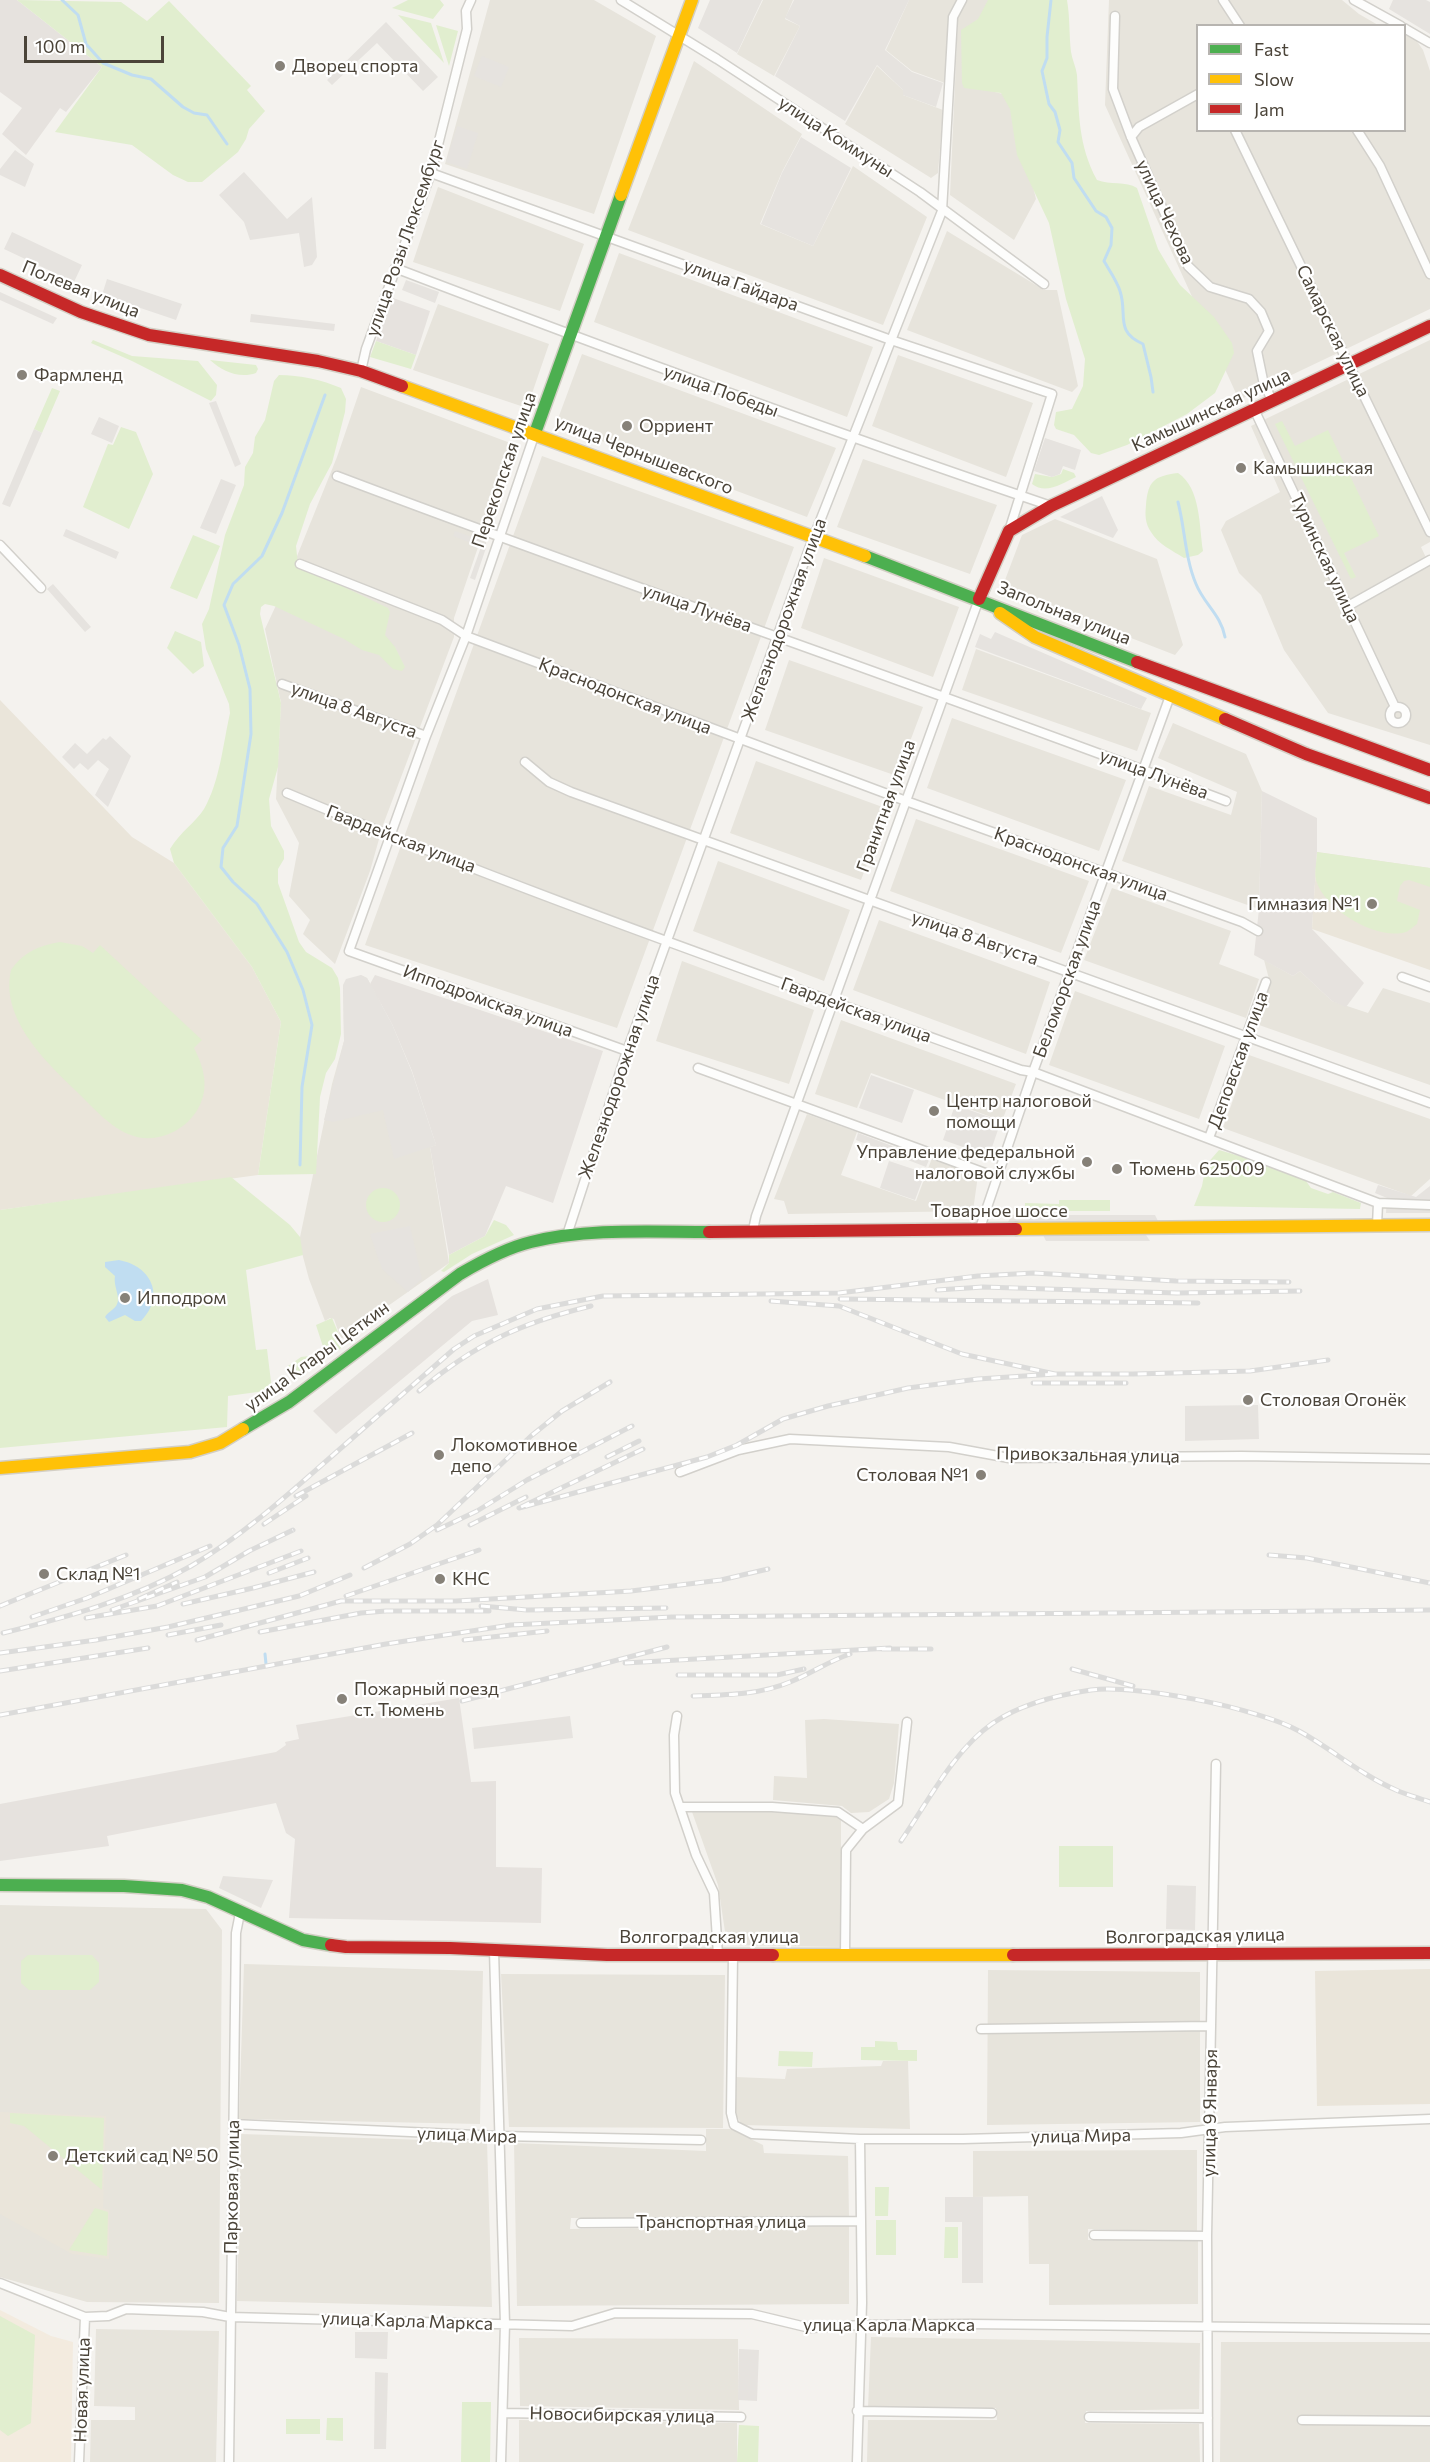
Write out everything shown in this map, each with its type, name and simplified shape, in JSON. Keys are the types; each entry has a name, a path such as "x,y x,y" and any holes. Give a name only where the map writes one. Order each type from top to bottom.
{"street":[{"name":"улица Розы Люксембург","path":"361,371 366,349 431,173 467,29 466,11 471,0"},
{"name":"улица Коммуны","path":"621,0 717,59 920,192 942,211 1044,284"},
{"name":"Перекопская улица","path":"349,951 426,736 466,636 535,433 692,0"},
{"name":"Железнодорожная улица","path":"567,1235 666,940 813,537 942,211 953,17 962,0"},
{"path":"1223,0 1239,24"},
{"path":"1354,0 1374,4 1399,24"},
{"name":"улица Чехова","path":"1115,16 1113,89 1131,137 1188,266 1210,287 1250,299 1261,312 1269,331 1257,351 1263,380 1272,401"},
{"path":"1406,29 1430,43"},
{"path":"1131,137 1139,127 1196,95"},
{"name":"Самарская улица","path":"1236,132 1430,532"},
{"path":"1358,132 1380,166 1430,274"},
{"name":"улица Гайдара","path":"431,173 891,340 1052,394"},
{"name":"улица Победы","path":"395,268 570,336 853,439 1051,506"},
{"name":"Полевая улица","path":"0,275 81,312 149,335"},
{"name":"Камышинская улица","path":"1009,531 1051,506 1430,326"},
{"name":"улица Чернышевского","path":"149,335 318,361 361,371 535,433 979,599"},
{"name":"Гранитная улица","path":"753,1230 756,1216 979,599 1009,531 1052,394"},
{"name":"Туринская улица","path":"1254,409 1395,707"},
{"name":"улица Лунёва","path":"337,476 500,538 777,636 1226,801"},
{"path":"0,545 42,588"},
{"path":"1348,606 1430,560"},
{"name":"Краснодонская улица","path":"300,564 442,620 466,636 906,801 1242,922 1258,931"},
{"name":"Запольная улица","path":"979,599 1035,637 1306,754 1430,798"},
{"name":"Запольная улица","path":"979,599 1176,678 1430,770"},
{"name":"улица 8 Августа","path":"282,684 426,736"},
{"name":"Беломорская улица","path":"980,1228 1033,1072 1170,696"},
{"name":"улица 8 Августа","path":"525,762 549,782 571,792 703,842 1070,971 1430,1103"},
{"name":"Гвардейская улица","path":"287,793 391,837 1021,1070 1033,1072 1378,1203 1430,1205"},
{"name":"Ипподромская улица","path":"349,951 627,1051"},
{"path":"1402,976 1430,987"},
{"name":"Деповская улица","path":"1209,1138 1266,982"},
{"path":"698,1068 996,1177"},
{"path":"1377,1226 1378,1203"},
{"name":"Товарное шоссе","path":"567,1235 753,1230 1430,1225"},
{"name":"улица Клары Цеткин","path":"0,1468 190,1452 220,1443 289,1402 460,1274 488,1258 529,1242 567,1235"},
{"name":"Привокзальная улица","path":"680,1472 738,1450 790,1439 949,1447 1009,1458 1241,1456 1430,1459"},
{"path":"677,1716 674,1735 675,1793 696,1855 714,1893 718,1955"},
{"path":"845,1954 846,1850 863,1828 898,1803 907,1722"},
{"name":"улица 9 Января","path":"1208,2462 1207,2236 1211,2130 1216,1764"},
{"path":"680,1807 772,1807 838,1812 863,1828"},
{"name":"Волгоградская улица","path":"0,1885 124,1886 182,1890 207,1897 303,1940 346,1947 718,1955 1430,1953"},
{"name":"Парковая улица","path":"229,2462 236,1933 240,1913"},
{"name":"Новосибирская улица","path":"494,1951 505,2324 501,2462"},
{"name":"улица Мира","path":"733,1955 730,2113 734,2125 752,2134 860,2139 1181,2133 1292,2124 1430,2119"},
{"path":"981,2029 1211,2025"},
{"name":"улица Мира","path":"233,2124 499,2136 701,2140"},
{"path":"857,2462 861,2325 860,2139"},
{"name":"Транспортная улица","path":"581,2223 861,2221"},
{"path":"1094,2235 1207,2236"},
{"name":"улица Карла Маркса","path":"0,2283 85,2317 108,2316 126,2309 203,2312 230,2317 572,2326 615,2313 752,2314 810,2328 861,2325 1430,2329"},
{"name":"Новая улица","path":"79,2462 85,2317"},
{"path":"857,2411 992,2413"},
{"name":"Новосибирская улица","path":"503,2413 741,2417"},
{"path":"1089,2417 1208,2418"},
{"path":"1302,2420 1430,2421"}],"shaded area":[{"path":"0,0 17,0 102,67 66,112 60,108 26,155 2,134 22,108 0,92"},
{"path":"490,0 594,0 656,36 594,214 445,164"},
{"path":"710,0 762,0 737,53 698,28"},
{"path":"763,0 793,0 785,19 800,26 774,76 737,54"},
{"path":"794,0 909,0 885,50 912,72 943,83 936,107 903,95 903,90 877,65 845,121 775,76 800,26 785,18"},
{"path":"909,0 958,0 948,16 945,83 912,71 886,50"},
{"path":"966,0 990,0 979,88 1011,96 1036,199 1014,240 950,195 958,17"},
{"path":"1109,0 1342,0 1376,24 1196,24 1196,132 1406,132 1406,35 1416,40 1423,50 1430,71 1430,309 1239,400 1105,105"},
{"path":"1393,0 1430,2 1430,34 1389,9"},
{"path":"386,22 438,77 423,91 377,43 332,85 327,80"},
{"path":"482,56 509,67 501,87 474,76"},
{"path":"694,61 802,134 782,172 760,224 813,246 853,166 927,217 883,325 628,230"},
{"path":"877,66 903,90 903,95 943,110 938,173 931,178 845,124"},
{"path":"457,126 478,133 467,169 446,162"},
{"path":"801,137 851,168 813,246 761,224 782,173"},
{"path":"15,150 34,164 25,187 0,175 0,169"},
{"path":"244,172 287,219 312,197 317,257 312,265 304,267 299,233 250,240 244,222 219,195"},
{"path":"438,187 584,244 560,311 413,262"},
{"path":"947,231 1044,290 1057,290 1078,386 1072,392 907,330"},
{"path":"12,232 82,265 74,282 4,249"},
{"path":"619,253 873,347 847,417 594,322"},
{"path":"107,279 182,304 176,320 102,295"},
{"path":"406,280 439,292 435,303 402,290"},
{"path":"0,292 57,318 53,324 0,300"},
{"path":"393,298 430,311 416,355 376,341"},
{"path":"438,304 549,344 527,408 413,370"},
{"path":"251,314 335,324 334,331 250,322"},
{"path":"1430,340 1430,542 1421,547 1430,566 1430,745 1328,713 1284,650 1261,595 1239,573 1221,530 1226,521 1280,492 1251,426"},
{"path":"582,354 836,448 807,517 556,424"},
{"path":"898,355 1033,403 1006,477 872,426"},
{"path":"361,387 513,444 454,618 454,637 383,825 370,871 335,964 303,934 310,920 289,896 299,843 276,799 281,703 265,629 285,586 337,457"},
{"path":"216,401 241,464 235,467 209,403"},
{"path":"99,417 119,426 112,443 91,434"},
{"path":"34,429 42,433 10,507 2,504"},
{"path":"1045,438 1081,450 1075,470 1063,466 1060,474 1052,477 1034,471"},
{"path":"542,456 794,547 617,1028 365,945"},
{"path":"863,459 997,505 970,574 837,527"},
{"path":"221,479 236,485 216,534 200,528"},
{"path":"1102,496 1118,530 1113,538 1060,517"},
{"path":"1055,519 1157,559 1183,645 1175,655 1002,588 1022,535"},
{"path":"66,529 119,552 116,559 63,536"},
{"path":"455,531 486,542 475,580 470,578 481,547 453,536"},
{"path":"824,558 959,607 933,677 801,628"},
{"path":"53,584 91,627 85,632 47,589"},
{"path":"995,632 1147,698 1141,709 975,647 980,634 991,639"},
{"path":"976,649 1151,713 1137,751 962,690"},
{"path":"789,660 923,707 897,776 765,730"},
{"path":"0,700 132,837 174,863 252,967 281,1022 258,1175 0,1210"},
{"path":"952,718 1126,780 1099,851 927,788"},
{"path":"1173,723 1246,754 1262,791 1259,909 1122,861 1149,786 1231,815 1237,792 1158,758"},
{"path":"110,736 131,756 108,807 95,795 109,769 98,760 88,770 80,763 74,769 62,757 75,743 87,754 103,738 106,740"},
{"path":"756,761 888,809 861,880 730,833"},
{"path":"1262,791 1317,818 1312,929 1364,983 1346,1007 1332,1001 1300,971 1293,976 1254,955 1259,909"},
{"path":"916,819 1089,881 1061,953 890,891"},
{"name":"Гимназия №1","path":"1317,852 1430,868 1430,970 1312,929"},
{"path":"718,861 850,910 824,981 693,931"},
{"path":"1112,888 1231,931 1219,964 1259,979 1246,1018 1084,960"},
{"path":"879,920 1050,982 1026,1054 853,990"},
{"path":"1264,960 1293,976 1300,971 1332,1001 1368,1013 1383,988 1430,1003 1430,1085 1259,1025 1267,998 1269,979"},
{"path":"682,961 814,1010 789,1084 656,1041"},
{"path":"361,975 367,978 379,999 436,1145 430,1147 449,1263 341,1339 334,1319 330,1318 325,1321 309,1279 299,1242 332,1084 344,1041 343,985"},
{"path":"361,975 367,978 392,1024 412,1072 436,1145 394,1159 383,1110 333,1122 324,1120 344,1041 343,985 346,979"},
{"path":"375,975 603,1051 553,1203 506,1186 485,1236 449,1255 430,1147 436,1145 412,1071 392,1024 370,984"},
{"path":"1075,991 1225,1046 1199,1119 1049,1065"},
{"path":"841,1020 1016,1084 1002,1121 871,1073 857,1108 815,1094"},
{"path":"1249,1055 1430,1119 1430,1179 1411,1196 1223,1128"},
{"path":"871,1075 914,1090 902,1123 859,1108"},
{"path":"955,1105 1001,1121 989,1156 943,1140"},
{"path":"807,1114 857,1132 841,1175 916,1201 932,1158 978,1175 973,1211 788,1214 784,1201 774,1199"},
{"path":"858,1133 929,1160 926,1167 856,1140"},
{"path":"889,1161 925,1173 915,1200 880,1188"},
{"path":"1378,1185 1416,1197 1430,1186 1430,1213 1386,1213 1387,1198 1375,1193"},
{"path":"1012,1215 1155,1215 1158,1221 1008,1222"},
{"path":"410,1226 422,1279 408,1292 382,1269 370,1234"},
{"path":"1043,1235 1146,1235 1150,1241 1046,1241"},
{"path":"488,1279 498,1315 472,1321 336,1434 313,1411 452,1296"},
{"path":"1258,1405 1259,1439 1185,1441 1185,1406"},
{"path":"459,1698 471,1782 496,1781 496,1867 542,1868 541,1923 289,1918 295,1839 286,1833 276,1803 107,1836 109,1846 0,1861 0,1804 276,1752 286,1745 285,1742 299,1739 296,1725"},
{"path":"570,1716 573,1738 474,1749 472,1728"},
{"path":"824,1719 899,1724 894,1783 889,1799 869,1812 851,1813 842,1806 773,1800 774,1776 807,1778 805,1720"},
{"path":"691,1809 841,1817 841,1947 727,1945 718,1885"},
{"path":"223,1876 273,1880 261,1908 219,1888"},
{"path":"1167,1885 1196,1886 1195,1930 1166,1929"},
{"path":"0,1905 206,1909 222,1930 219,2303 87,2302 0,2277"},
{"path":"244,1964 483,1971 480,2124 239,2119"},
{"path":"1430,1969 1430,2104 1317,2106 1315,1971"},
{"path":"988,1970 1200,1972 1200,2122 987,2125"},
{"path":"501,1974 725,1975 723,2128 509,2127"},
{"path":"883,2061 908,2061 910,2129 742,2125 736,2115 735,2077 785,2079 787,2069 881,2066"},
{"name":"Детский сад № 50","path":"0,2112 106,2116 103,2208 109,2210 109,2259 72,2254 0,2214"},
{"path":"706,2129 730,2129 763,2145 764,2153 848,2156 849,2218 571,2218 570,2229 849,2226 849,2304 517,2306 514,2143 706,2151"},
{"path":"241,2134 487,2142 492,2307 237,2301"},
{"path":"1197,2150 1197,2232 1088,2229 1088,2240 1198,2240 1198,2304 1049,2305 1049,2264 1029,2264 1028,2196 973,2197 973,2151"},
{"path":"945,2197 983,2197 983,2283 962,2283 962,2222 945,2222"},
{"path":"0,2310 51,2336 73,2342 71,2462 0,2462"},
{"path":"96,2329 219,2331 216,2462 90,2462 91,2420 135,2420 135,2407 94,2406"},
{"path":"355,2332 388,2332 387,2359 355,2358"},
{"path":"871,2337 1200,2343 1199,2409 1086,2411 1085,2423 1199,2424 1200,2462 867,2462 868,2420 997,2420 996,2408 868,2408"},
{"path":"519,2338 738,2339 739,2410 520,2406"},
{"path":"1221,2342 1430,2342 1430,2462 1220,2462"},
{"path":"739,2349 759,2350 757,2401 738,2400"},
{"path":"375,2372 388,2373 386,2449 374,2449"},
{"path":"519,2420 737,2423 737,2462 519,2462"}],"green space":[{"path":"17,0 121,2 147,21 169,1 251,86 247,90 265,111 249,129 238,152 202,182 188,182 173,175 132,145 55,132 102,67"},
{"path":"408,0 440,0 444,5 433,19 392,8"},
{"path":"988,0 1067,0 1071,52 1077,75 1083,141 1097,180 1128,184 1137,188 1158,249 1174,276 1180,285 1214,317 1232,343 1234,353 1215,393 1187,414 1127,445 1099,455 1091,453 1074,435 1056,429 1054,425 1056,412 1072,409 1083,386 1085,359 1066,299 1049,223 1017,155 1010,109 1001,93 964,88 962,83 961,30 978,19"},
{"path":"398,15 431,23 444,63"},
{"path":"436,25 458,31 449,66"},
{"path":"93,340 132,356 198,361 217,385 216,395 211,401 91,343"},
{"path":"376,341 416,355 411,369 370,357"},
{"path":"210,360 256,365 258,369 256,373 250,375 237,374 225,371"},
{"path":"279,375 303,377 334,385 341,388 346,399 345,412 332,463 310,504 296,546 298,565 388,608 390,612 385,635 395,647 405,667 402,671 393,669 379,655 362,650 274,606 265,604 261,607 260,614 281,703 278,767 269,799 271,826 284,851 284,859 278,869 278,883 299,942 306,952 332,968 338,978 341,1034 335,1059 326,1073 320,1097 316,1174 258,1175 281,1022 252,967 174,863 170,849 204,809 214,787 220,762 230,713 229,704 206,649 202,624 209,609 225,535 244,485 245,467 253,453 255,437 265,420 274,381"},
{"path":"52,388 60,391 42,433 34,429"},
{"path":"1282,421 1295,446 1328,430 1379,536 1344,553 1356,577 1351,579 1275,424"},
{"path":"121,427 136,432 153,474 129,529 83,507 108,444 113,445"},
{"path":"1063,469 1074,473 1076,477 1049,488 1032,484 1035,474 1052,477 1061,474"},
{"path":"1178,473 1186,480 1195,498 1203,551 1198,555 1184,558 1154,536 1146,516 1148,490 1151,485 1158,478"},
{"path":"193,535 220,546 197,599 170,588"},
{"path":"175,631 201,642 204,666 193,674 167,648"},
{"path":"1317,852 1430,868 1430,887 1409,880 1404,881 1400,886 1397,901 1420,910 1417,924 1406,932 1394,934 1380,932 1340,912 1329,902 1316,880"},
{"path":"60,942 82,946 93,953 100,945 202,1040 194,1048 203,1072 203,1096 196,1112 183,1126 166,1135 147,1138 120,1130 62,1077 27,1036 12,1004 9,987 11,970 32,951"},
{"path":"1219,1150 1301,1174 1311,1188 1328,1194 1333,1192 1361,1203 1360,1209 1194,1206 1202,1186 1206,1165"},
{"name":"Ипподром","path":"231,1177 290,1225 300,1237 303,1255 246,1270 256,1350 267,1349 272,1390 228,1396 227,1427 0,1448 0,1210"},
{"path":"383,1188 395,1193 400,1205 395,1217 383,1222 371,1217 366,1205 371,1193"},
{"path":"1059,1200 1110,1200 1110,1211 1025,1211 1025,1203 1059,1204"},
{"path":"494,1220 506,1225 514,1235 472,1254 444,1272 441,1271 449,1263 449,1255 485,1236"},
{"path":"332,1318 343,1344 333,1353 325,1353 316,1325"},
{"path":"309,1356 317,1364 294,1378 288,1366 301,1357"},
{"path":"1059,1846 1113,1846 1113,1887 1059,1887"},
{"path":"28,1955 92,1955 99,1963 99,1982 90,1990 29,1990 21,1983 21,1961"},
{"path":"875,2041 897,2042 898,2050 917,2050 917,2061 861,2060 861,2047 875,2047"},
{"path":"779,2051 813,2052 812,2067 778,2066"},
{"path":"10,2113 104,2118 102,2190 24,2126 10,2123"},
{"path":"875,2187 889,2187 888,2216 875,2216"},
{"path":"95,2208 108,2212 107,2256 69,2250"},
{"path":"876,2220 896,2220 896,2255 876,2255"},
{"path":"945,2227 958,2227 958,2258 944,2258"},
{"path":"0,2316 35,2335 31,2423 8,2436 0,2430"},
{"path":"462,2402 491,2402 490,2462 461,2462"},
{"path":"327,2418 343,2418 343,2441 326,2440"},
{"path":"286,2419 320,2419 320,2434 286,2434"},
{"path":"739,2425 759,2426 758,2462 737,2462"}],"water":[{"path":"119,1260 139,1269 147,1275 151,1283 153,1302 141,1321 135,1321 125,1315 109,1322 105,1317 116,1306 118,1299 115,1276 105,1267 105,1262"}],"waterway":[{"path":"62,0 78,15 86,44 103,63 132,75 151,79 183,107 194,113 207,115 227,144"},
{"path":"1051,0 1047,58 1042,71 1049,104 1055,112 1060,130 1058,142 1072,163 1074,178 1096,211 1106,217 1112,228 1111,245 1104,261 1120,291 1125,328 1128,334 1143,344 1153,392"},
{"path":"300,1165 302,1087 312,1025 303,990 287,952 257,904 233,882 221,867 223,848 237,826 251,734 250,689 239,645 224,605 233,584 262,556 282,513 325,395"},
{"path":"1178,502 1192,574 1199,591 1220,622 1225,637"},
{"path":"265,1654 266,1664"}],"railway":[{"path":"3,1633 100,1606 169,1578 191,1566 243,1531 276,1504 454,1349 474,1336 537,1309 603,1296 839,1293 978,1276 1033,1273 1176,1281 1289,1282"},
{"path":"937,1290 983,1287 1177,1293 1300,1291"},
{"path":"840,1299 1198,1303"},
{"path":"771,1301 839,1306 962,1354 1055,1374 1250,1371 1328,1360"},
{"path":"419,1391 460,1360 499,1337 542,1320 591,1306"},
{"path":"643,1449 519,1508 707,1457 737,1445 783,1419 828,1406 908,1388 978,1379 1055,1374"},
{"path":"364,1568 410,1544 437,1525 531,1436 562,1411 610,1382"},
{"path":"1033,1383 1126,1383"},
{"path":"437,1530 477,1511 527,1480 632,1426"},
{"path":"296,1496 412,1433"},
{"path":"607,1457 639,1441"},
{"path":"264,1524 306,1496"},
{"path":"470,1525 526,1497"},
{"path":"112,1610 205,1577 249,1551 293,1530"},
{"path":"32,1617 87,1598 210,1546"},
{"path":"346,1596 479,1550"},
{"path":"86,1618 157,1606 301,1551"},
{"path":"0,1606 126,1555"},
{"path":"1269,1555 1307,1558 1430,1583"},
{"path":"269,1573 308,1558"},
{"path":"197,1640 341,1601 456,1601 631,1591 721,1580 768,1569"},
{"path":"183,1604 314,1572"},
{"path":"0,1653 96,1640 168,1627 299,1596 350,1575"},
{"path":"139,1599 177,1582"},
{"path":"481,1606 527,1610 666,1608"},
{"path":"0,1715 386,1644 511,1625 672,1617 1430,1610"},
{"path":"260,1632 361,1613 489,1611"},
{"path":"168,1635 221,1625"},
{"path":"464,1640 547,1631"},
{"path":"462,1701 667,1647"},
{"path":"0,1671 148,1648"},
{"path":"625,1663 890,1648"},
{"path":"882,1649 931,1649"},
{"path":"693,1696 742,1694 766,1690 790,1682 850,1654"},
{"path":"678,1675 777,1675 804,1669"},
{"path":"1072,1669 1133,1686"},
{"path":"901,1841 953,1762 993,1723 1040,1701 1091,1690 1111,1689 1166,1694 1256,1714 1299,1731 1383,1784 1430,1802"}],"traffic: fast":[{"path":"535,433 621,195"},
{"path":"865,556 1137,662"},
{"path":"243,1429 289,1402 460,1274 503,1251 531,1242 575,1235 619,1232 709,1232"},
{"path":"0,1885 124,1886 182,1890 208,1897 303,1940 331,1945"}],"traffic: slow":[{"path":"621,195 692,0"},
{"path":"402,386 865,556"},
{"path":"1000,613 1035,637 1225,719"},
{"path":"1016,1229 1430,1225"},
{"path":"0,1468 190,1452 220,1443 243,1429"},
{"path":"773,1955 1013,1955"}],"traffic: jam":[{"path":"0,275 81,312 149,335 318,361 361,371 402,386"},
{"path":"979,599 1009,531 1051,506 1430,326"},
{"path":"1137,662 1430,770"},
{"path":"1225,719 1306,754 1430,798"},
{"path":"709,1232 1016,1229"},
{"path":"331,1945 607,1955 773,1955"},
{"path":"1013,1955 1430,1953"}],"place":[{"name":"Дворец спорта","path":"280,66"},
{"name":"Фармленд","path":"22,375"},
{"name":"Орриент","path":"627,426"},
{"name":"Камышинская","path":"1241,468"},
{"name":"Гимназия №1","path":"1372,904"},
{"name":"Центр налоговой помощи","path":"934,1111"},
{"name":"Управление федеральной налоговой службы","path":"1087,1162"},
{"name":"Тюмень 625009","path":"1117,1169"},
{"name":"Ипподром","path":"125,1298"},
{"name":"Столовая Огонёк","path":"1248,1400"},
{"name":"Локомотивное депо","path":"439,1455"},
{"name":"Столовая №1","path":"981,1475"},
{"name":"Склад №1","path":"44,1574"},
{"name":"КНС","path":"440,1579"},
{"name":"Пожарный поезд ст. Тюмень","path":"342,1699"},
{"name":"Детский сад № 50","path":"53,2156"}]}
